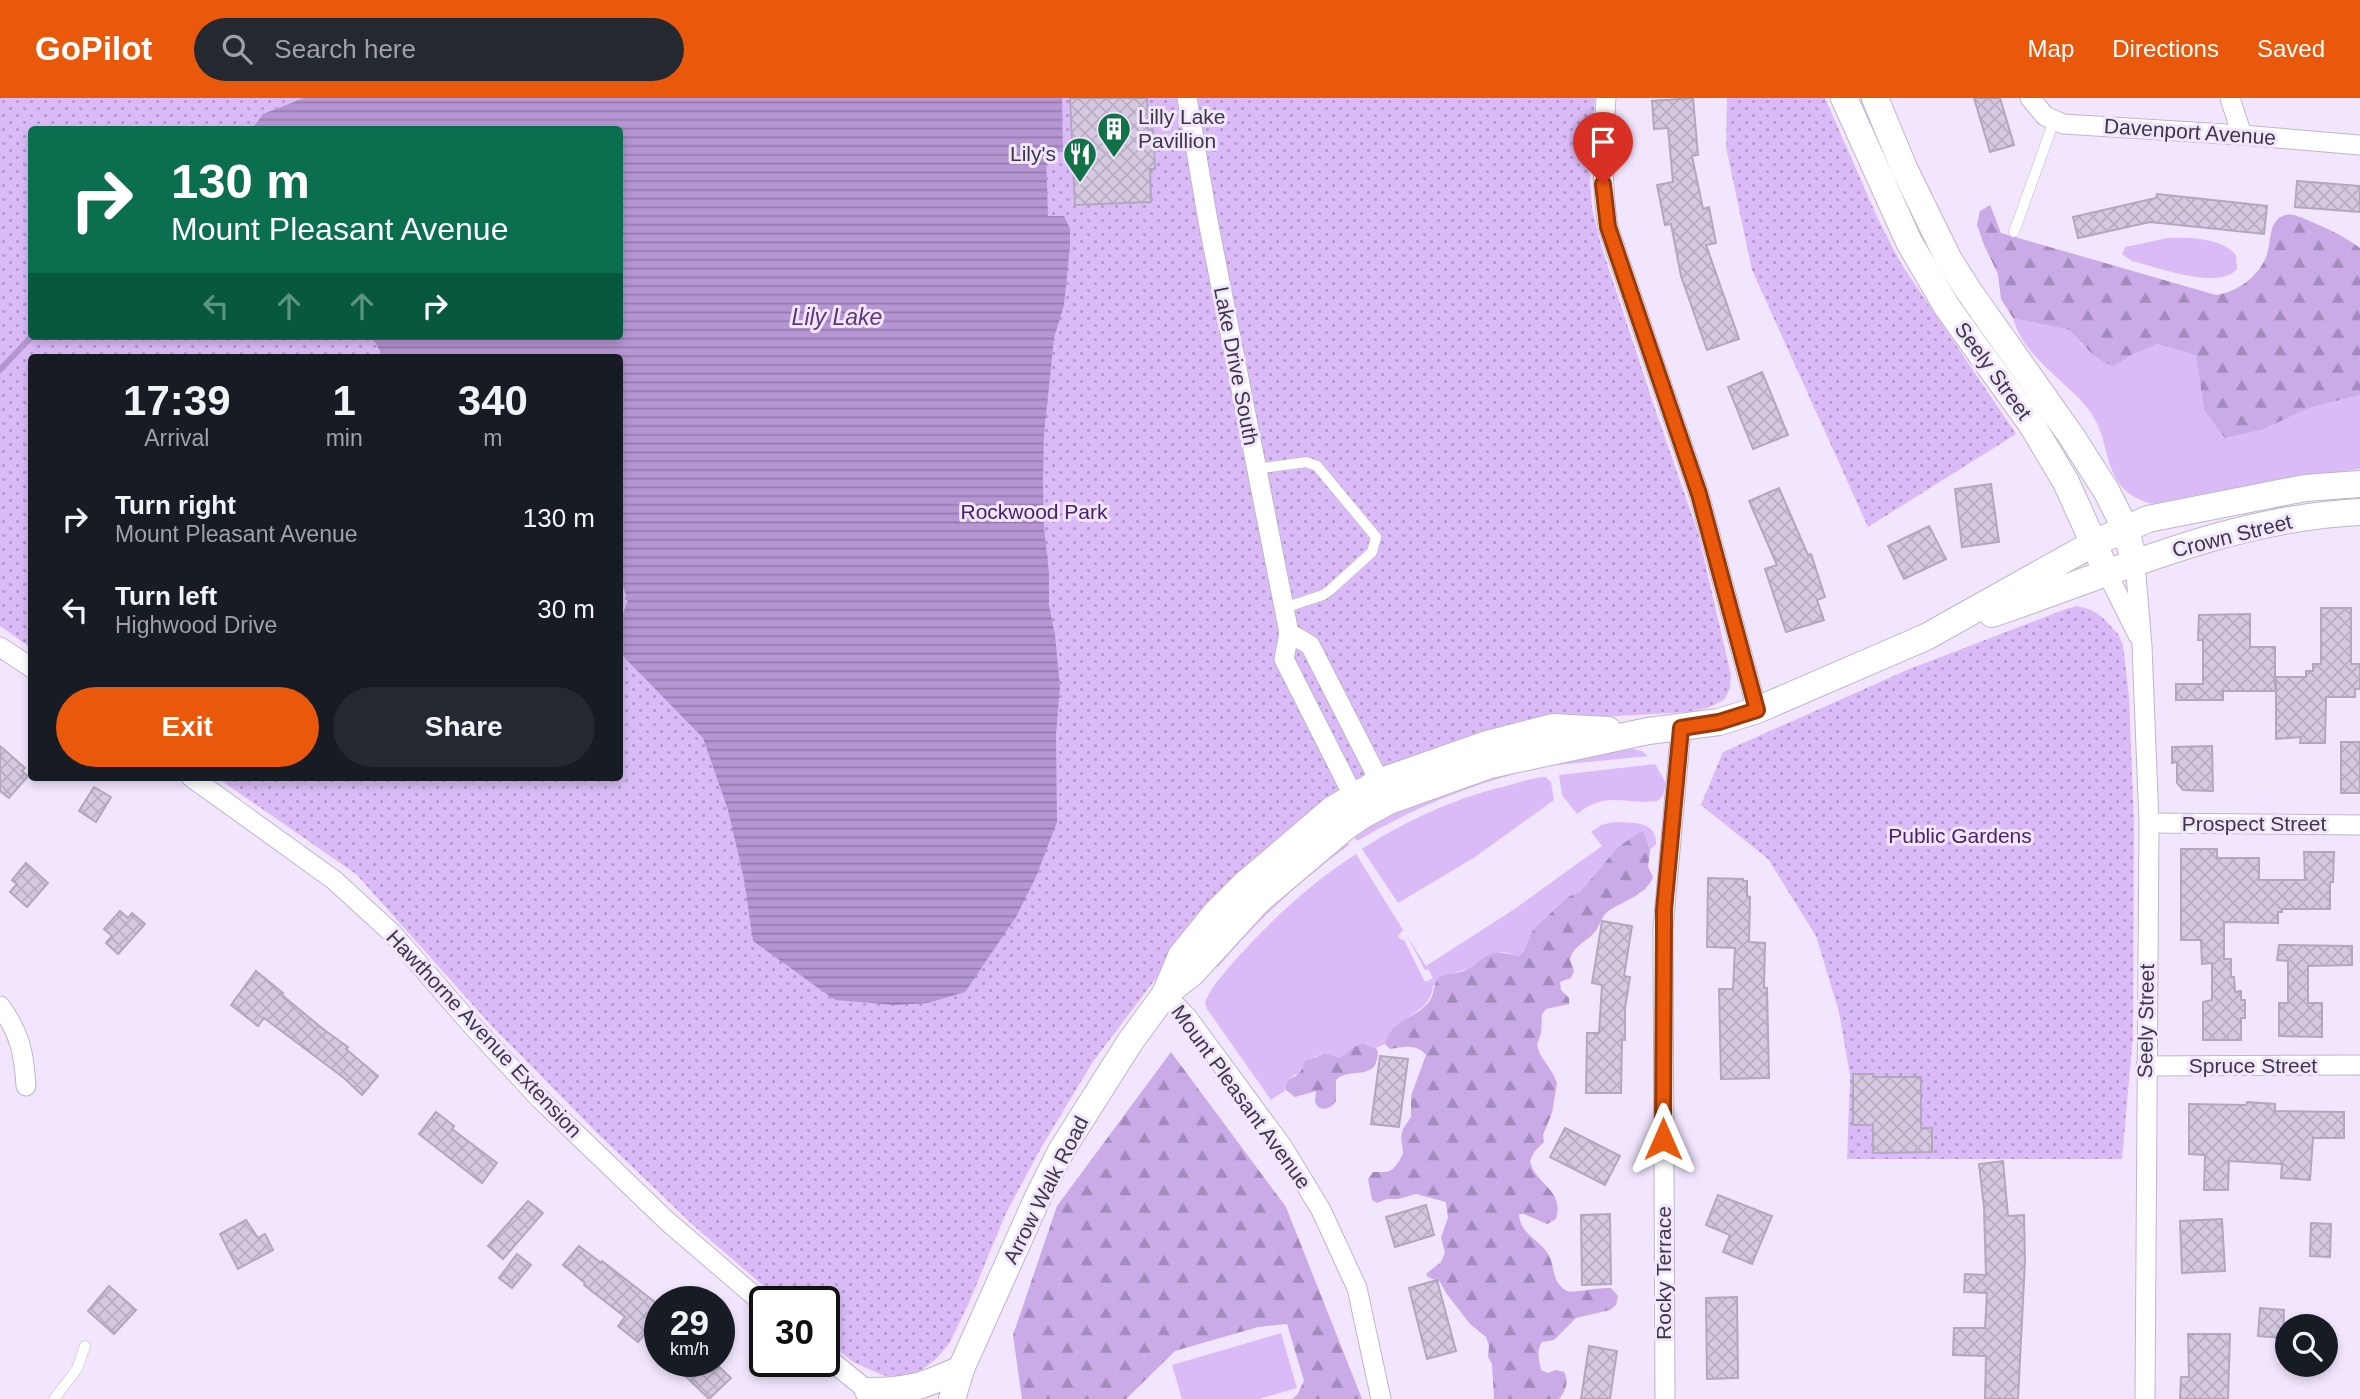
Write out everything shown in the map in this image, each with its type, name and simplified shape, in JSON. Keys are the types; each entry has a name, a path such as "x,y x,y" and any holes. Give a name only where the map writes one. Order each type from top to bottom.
{"street":[{"name":"Lake Drive South","path":"1187,98 1208,220 1289,633 1284,659 1358,806"},
{"path":"1606,98 1602,155 1603,194 1608,227 1699,494 1757,710"},
{"name":"Seely Street","path":"1844,98 1909,242 1947,307 2032,425 2066,482 2142,644"},
{"name":"Seely Street","path":"1875,98 1904,168 1948,258 2107,492 2125,528 2135,563 2142,644 2149,823 2145,1399"},
{"path":"2030,98 2038,110 2054,121"},
{"path":"2231,98 2242,135"},
{"name":"Davenport Avenue","path":"2054,121 2063,124 2360,145"},
{"name":"Crown Street","path":"2125,528 2160,516 2267,495 2305,488 2360,484"},
{"name":"Crown Street","path":"2107,573 2190,544 2256,527 2296,519 2360,512"},
{"name":"Mount Pleasant Avenue","path":"1926,637 2125,528"},
{"name":"Mount Pleasant Avenue","path":"1381,1399 1357,1288 1321,1210 1282,1146 1187,1017 1165,994 1181,956 1222,907 1333,809 1358,806 1384,791 1486,744 1553,727 1648,731 1719,722 1757,710 1926,637 2107,573"},
{"path":"1289,633 1310,645 1384,791"},
{"path":"0,647 28,665"},
{"name":"Rocky Terrace","path":"1665,1399 1663,929 1681,728"},
{"name":"Hawthorne Avenue Extension","path":"197,781 334,880 392,933 538,1098 667,1221 749,1291"},
{"name":"Prospect Street","path":"2149,823 2360,825"},
{"name":"Arrow Walk Road","path":"952,1399 961,1369 1061,1151 1130,1042 1165,994"},
{"path":"0,1006 17,1033 22,1047 26,1086"},
{"name":"Spruce Street","path":"2146,1066 2360,1065"},
{"path":"840,1369 871,1395 922,1387 961,1369"}],"lane":[{"path":"2014,232 2054,121"},
{"path":"1256,469 1306,463 1317,466 1376,537 1372,552 1330,590 1323,595 1284,608"},
{"path":"54,1399 77,1369 85,1346"}],"green space":[{"name":"Rockwood Park","path":"0,98 1595,98 1589,168 1592,208 1601,245 1698,533 1731,675 1730,688 1724,700 1707,708 1687,712 1583,718 1542,724 1191,932 1092,1063 1041,1148 1006,1213 949,1344 923,1369 895,1377 882,1375 853,1362 840,1351 840,1286 763,1286 694,1226 599,1135 489,1023 356,874 222,781 623,781 623,354 28,354 28,646 0,626"},
{"path":"1727,98 1825,98 1878,219 1900,262 2016,434 1868,527 1752,270 1726,147"},
{"path":"1990,205 2001,233 2216,295 2239,287 2258,271 2268,252 2273,227 2280,217 2296,216 2337,234 2360,248 2360,395 2309,408 2264,429 2225,438 2204,410 2196,355 2157,344 2113,367 2090,351 2070,330 2013,318 2001,299 1998,274 1977,225 1980,211"},
{"path":"2168,238 2195,238 2222,245 2236,255 2237,269 2217,278 2202,278 2132,261 2122,254 2125,247"},
{"path":"2013,318 2071,330 2081,344 2113,367 2157,344 2196,355 2204,410 2264,429 2309,408 2360,395 2360,469 2283,479 2152,504 2135,497 2123,488 2115,477 2097,423 2089,410 2026,345"},
{"name":"Public Gardens","path":"2078,606 2102,617 2118,634 2123,645 2129,696 2134,825 2133,1036 2122,1159 1847,1159 1850,1076 1839,1012 1816,936 1768,859 1701,805 1723,752 1907,670"},
{"path":"1633,749 1648,756 1558,765 1557,756"},
{"path":"1547,758 1548,766 1498,779 1450,796 1403,816 1357,841 1352,834 1381,816"},
{"path":"1655,764 1666,783 1663,796 1657,801 1607,800 1597,802 1577,814 1562,795 1559,775"},
{"path":"1546,777 1551,782 1554,800 1475,857 1398,903 1362,849 1416,818 1454,802 1534,778"},
{"path":"1613,822 1642,824 1648,827 1655,836 1656,844 1650,850 1644,832 1641,831 1617,848 1581,891 1568,897 1539,924 1519,956 1504,952 1485,956 1468,969 1456,972 1433,986 1425,1004 1395,1027 1385,1044 1376,1048 1365,1045 1356,1047 1340,1058 1314,1057 1287,1082 1286,1090 1271,1100 1207,1009 1205,1003 1212,989 1258,936 1305,892 1356,854 1403,930 1398,936 1404,940 1425,982 1433,978 1428,969 1425,970 1407,936 1426,966 1513,910 1602,846 1591,832 1601,825"},
{"path":"1641,831 1644,832 1650,850 1648,867 1653,877 1650,884 1639,894 1606,913 1595,932 1573,952 1570,960 1574,971 1571,978 1560,982 1561,990 1569,998 1569,1004 1546,1009 1542,1014 1537,1045 1557,1083 1552,1113 1543,1135 1544,1142 1534,1152 1530,1161 1537,1176 1553,1194 1558,1209 1556,1219 1547,1224 1519,1214 1523,1228 1547,1252 1556,1280 1562,1288 1570,1291 1611,1288 1618,1296 1616,1305 1610,1310 1576,1318 1554,1340 1542,1342 1540,1345 1541,1370 1548,1373 1556,1370 1564,1372 1566,1376 1566,1386 1559,1399 1494,1399 1492,1364 1488,1357 1486,1337 1470,1324 1440,1282 1426,1274 1441,1262 1445,1253 1441,1237 1448,1218 1446,1202 1416,1194 1377,1203 1372,1200 1368,1179 1373,1172 1393,1169 1403,1153 1401,1137 1411,1117 1411,1096 1426,1055 1414,1047 1390,1049 1385,1044 1397,1025 1428,1003 1438,978 1466,970 1489,955 1503,953 1519,956 1539,924 1568,897 1581,891 1617,848"},
{"path":"1344,839 1349,845 1280,901 1219,966 1213,968 1216,956"},
{"path":"1362,1044 1376,1048 1376,1062 1368,1071 1349,1074 1336,1080 1336,1101 1330,1107 1318,1107 1315,1102 1316,1091 1295,1097 1286,1090 1288,1081 1299,1073 1306,1060 1326,1054 1340,1058"},
{"path":"1171,1052 1286,1207 1362,1399 1292,1399 1304,1381 1287,1324 1258,1327 1175,1351 1126,1399 1022,1399 1013,1335 1057,1206"},
{"path":"1281,1333 1297,1388 1259,1399 1182,1399 1172,1365"}],"water":[{"name":"Lily Lake","path":"304,98 1062,98 1063,152 1046,154 1048,216 1064,216 1070,229 1070,246 1064,305 1054,338 1044,434 1043,482 1049,605 1060,686 1056,735 1057,822 1036,877 1016,917 965,992 928,1003 895,1005 835,1000 753,941 744,879 728,810 703,738 623,656 623,614 628,600 623,587 623,354 381,354 373,340 623,340 623,126 254,126 263,114"}],"building":[{"name":"Lilly Lake Pavillion","path":"1070,98 1147,98 1148,130 1153,130 1155,169 1150,169 1151,202 1075,205"},
{"path":"1693,98 1698,155 1692,156 1703,209 1709,207 1716,243 1706,245 1739,339 1707,350 1681,276 1671,224 1665,225 1657,185 1673,182 1668,128 1654,129 1652,101"},
{"path":"1974,98 2000,98 2014,145 1990,152"},
{"path":"2297,181 2360,186 2360,212 2295,207"},
{"path":"2157,194 2267,206 2264,234 2150,222 2078,238 2073,217 2156,198"},
{"path":"1762,372 1788,435 1753,449 1728,387"},
{"path":"1991,484 1999,542 1962,547 1955,489"},
{"path":"1779,488 1808,555 1811,554 1825,597 1817,600 1824,620 1786,632 1765,569 1777,565 1749,501"},
{"path":"1929,526 1946,559 1904,579 1888,546"},
{"path":"2321,608 2351,608 2351,664 2360,664 2360,689 2355,689 2355,697 2326,697 2325,743 2300,743 2301,737 2276,739 2276,677 2306,677 2306,671 2313,671 2313,664 2321,664"},
{"path":"2250,614 2250,647 2275,647 2275,691 2223,691 2223,700 2176,700 2176,684 2203,684 2203,640 2198,640 2199,615"},
{"path":"2341,742 2360,742 2360,793 2341,793"},
{"path":"0,746 25,768 22,771 28,776 9,798 0,791"},
{"path":"2212,746 2213,791 2183,790 2177,783 2177,762 2172,763 2172,747"},
{"path":"94,787 111,797 96,822 79,811"},
{"path":"2181,849 2217,849 2217,858 2259,858 2259,880 2305,880 2304,852 2334,852 2330,909 2282,909 2282,912 2278,912 2278,923 2224,922 2224,959 2231,959 2231,977 2234,977 2235,992 2241,991 2241,1000 2245,1000 2245,1018 2241,1018 2241,1040 2203,1040 2203,1002 2212,1000 2212,963 2202,964 2201,940 2181,940"},
{"path":"26,863 48,883 27,907 10,892 17,884 12,880"},
{"path":"1708,878 1747,881 1747,896 1750,897 1749,942 1765,943 1764,988 1767,988 1769,1078 1721,1079 1719,989 1733,989 1735,948 1707,947"},
{"path":"120,911 128,918 132,913 145,924 118,954 106,943 112,936 104,929"},
{"path":"1602,921 1632,926 1624,976 1630,977 1625,1008 1625,1040 1622,1040 1621,1093 1586,1093 1587,1033 1599,1033 1602,985 1592,983"},
{"path":"2279,945 2352,946 2352,965 2308,966 2308,1003 2322,1003 2322,1037 2279,1036 2279,1003 2288,1003 2288,961 2277,960"},
{"path":"256,971 348,1047 346,1049 378,1076 362,1095 344,1078 264,1018 258,1026 231,1005"},
{"path":"1380,1056 1408,1059 1399,1127 1371,1124"},
{"path":"1853,1074 1873,1074 1873,1077 1921,1077 1921,1128 1932,1128 1932,1152 1873,1153 1873,1125 1853,1125"},
{"path":"2247,1102 2275,1104 2275,1111 2344,1112 2344,1138 2313,1138 2310,1180 2281,1178 2282,1164 2229,1161 2228,1190 2204,1190 2205,1155 2189,1154 2189,1104 2246,1105"},
{"path":"436,1112 454,1126 452,1129 497,1163 482,1183 419,1134"},
{"path":"1565,1128 1620,1156 1605,1185 1550,1157"},
{"path":"2003,1161 2008,1216 2024,1215 2025,1261 2018,1399 1985,1399 1986,1356 1953,1355 1954,1328 1985,1328 1987,1293 1964,1292 1965,1274 1986,1275 1984,1207 1979,1164"},
{"path":"1718,1195 1772,1216 1752,1264 1723,1252 1730,1235 1706,1225"},
{"path":"528,1201 543,1213 503,1259 488,1246"},
{"path":"1426,1205 1434,1235 1395,1247 1386,1217"},
{"path":"1610,1214 1611,1284 1582,1285 1581,1215"},
{"path":"2222,1219 2225,1271 2182,1273 2180,1221"},
{"path":"246,1220 258,1238 265,1234 273,1250 238,1269 220,1234"},
{"path":"2311,1223 2331,1224 2330,1257 2310,1256"},
{"path":"579,1246 644,1294 644,1335 638,1342 618,1326 625,1317 563,1265"},
{"path":"517,1254 531,1265 512,1288 499,1278"},
{"path":"1437,1280 1456,1351 1427,1359 1409,1288"},
{"path":"109,1286 136,1310 114,1334 88,1311"},
{"path":"1737,1297 1738,1378 1707,1379 1706,1298"},
{"path":"2260,1308 2284,1310 2284,1314 2275,1314 2275,1337 2258,1336"},
{"path":"2188,1334 2230,1334 2228,1399 2180,1399 2181,1377 2189,1377"},
{"path":"1589,1346 1617,1351 1610,1399 1581,1399"},
{"path":"686,1377 731,1378 709,1399"}],"waterway":[{"path":"0,370 28,340"}],"place":[{"name":"Lilly Lake Pavillion","path":"1114,159"},
{"name":"Lily's","path":"1080,184"}],"route":[{"path":"1603,184 1608,227 1699,494 1757,710 1719,722 1681,728 1664,910 1663,1139"}]}
